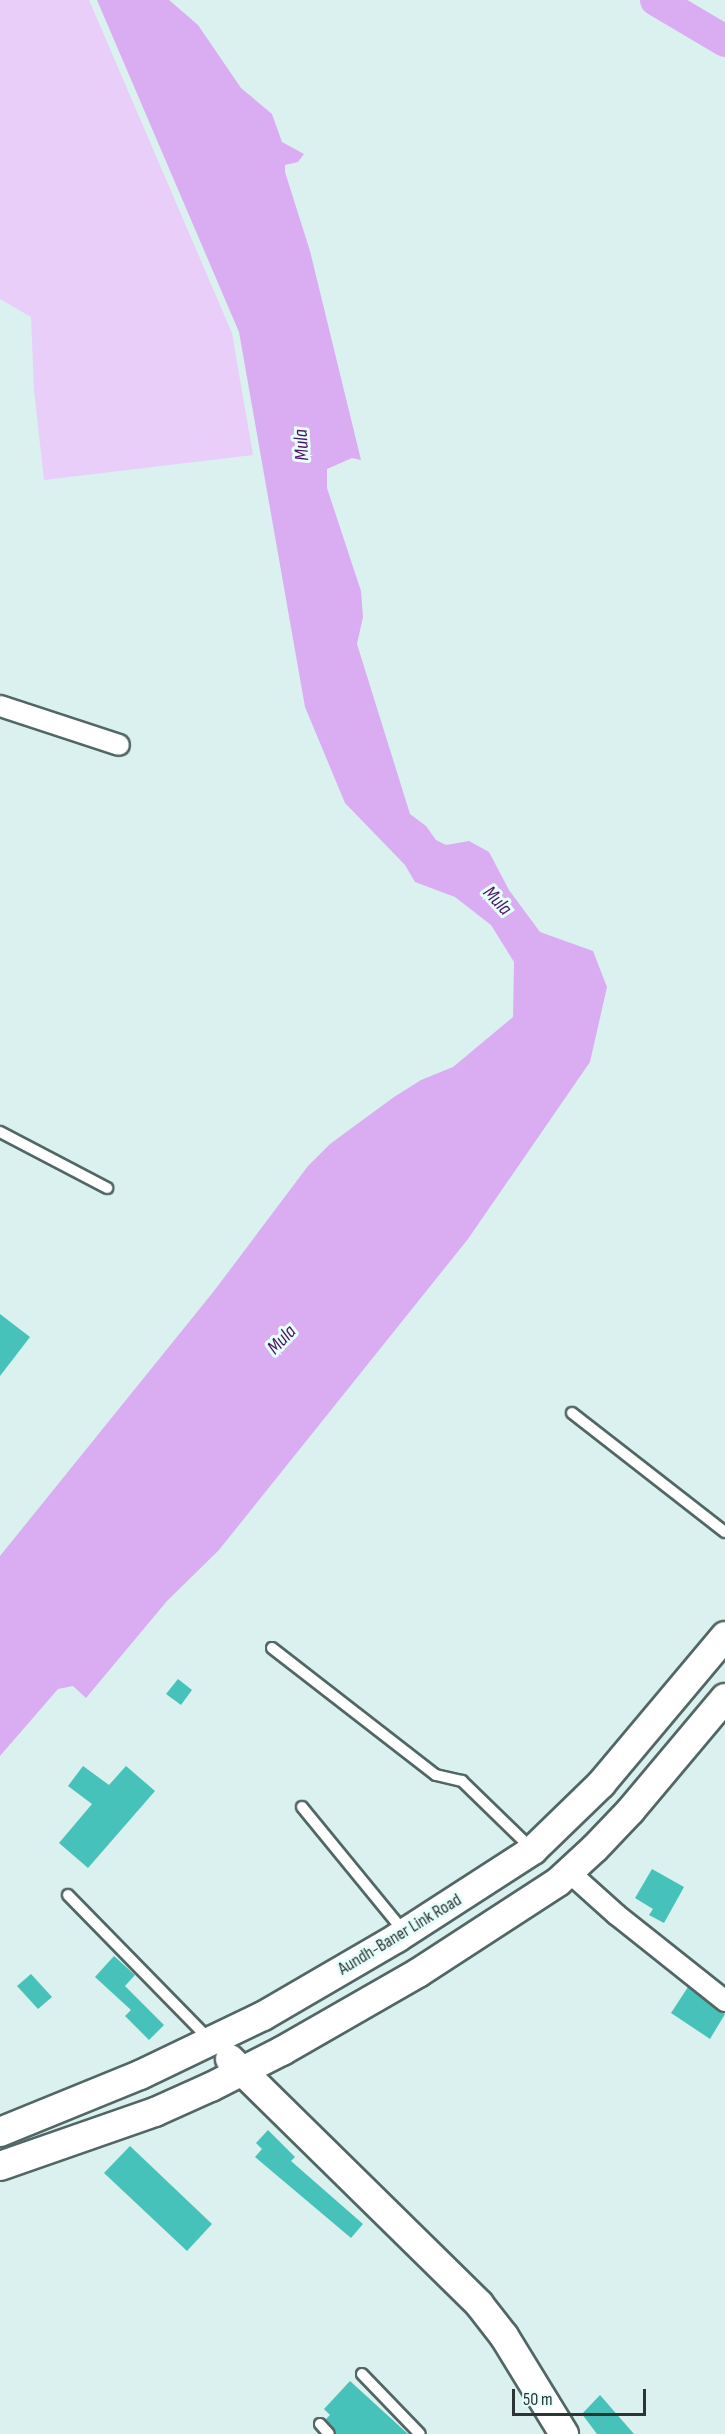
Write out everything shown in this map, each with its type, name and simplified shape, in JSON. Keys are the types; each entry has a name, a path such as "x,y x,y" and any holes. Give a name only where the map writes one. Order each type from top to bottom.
{"main road":[{"name":"Aundh-Baner Link Road","path":"0,2132 140,2075 263,2016 405,1934 533,1851 601,1784 725,1636"},
{"path":"0,2166 155,2112 242,2071 418,1973 558,1882 631,1810 725,1698"},
{"path":"212,2042 479,2304 504,2336 564,2434"}],"street":[{"path":"0,706 119,745"},
{"path":"568,1872 617,1915 725,2001"}],"lane":[{"path":"0,1132 107,1188"},
{"path":"572,1413 725,1532"},
{"path":"272,1648 436,1774 462,1780 533,1851"},
{"path":"302,1807 405,1934"},
{"path":"69,1895 212,2042"},
{"path":"362,2374 420,2434"},
{"path":"320,2424 329,2434"}],"shaded area":[{"path":"0,0 89,0 232,333 253,455 44,480 34,390 31,317 0,299"}],"water":[{"name":"Mula","path":"97,0 169,0 198,25 241,88 272,114 282,142 304,154 298,162 285,165 285,172 310,251 361,460 352,458 327,469 327,488 361,591 363,617 357,644 410,814 426,826 436,840 446,845 469,841 489,852 509,890 540,932 593,951 607,987 590,1062 468,1239 219,1550 167,1601 86,1698 73,1686 58,1689 0,1756 0,1556 214,1291 308,1166 330,1144 394,1097 421,1080 453,1067 513,1017 514,962 491,925 455,897 415,882 405,865 345,803 305,707 239,332"}],"building":[{"path":"0,1314 30,1337 0,1376"},
{"path":"178,1679 192,1690 181,1705 166,1694"},
{"path":"83,1766 109,1785 126,1766 155,1791 88,1868 59,1843 92,1804 68,1786"},
{"path":"652,1869 684,1887 664,1923 649,1915 653,1909 635,1898"},
{"path":"114,1956 135,1975 125,1986 164,2025 149,2040 125,2016 131,2010 95,1977"},
{"path":"31,1974 52,1997 38,2009 17,1986"},
{"path":"688,1987 725,2014 710,2039 671,2013"},
{"path":"268,2130 295,2157 291,2161 363,2224 351,2238 255,2157 262,2149 256,2143"},
{"path":"130,2146 212,2224 187,2251 104,2173"},
{"path":"350,2381 408,2434 336,2434 326,2419 330,2415 324,2409"},
{"path":"600,2395 634,2434 597,2434 582,2414"}],"waterway":[{"path":"656,0 725,41"}]}
